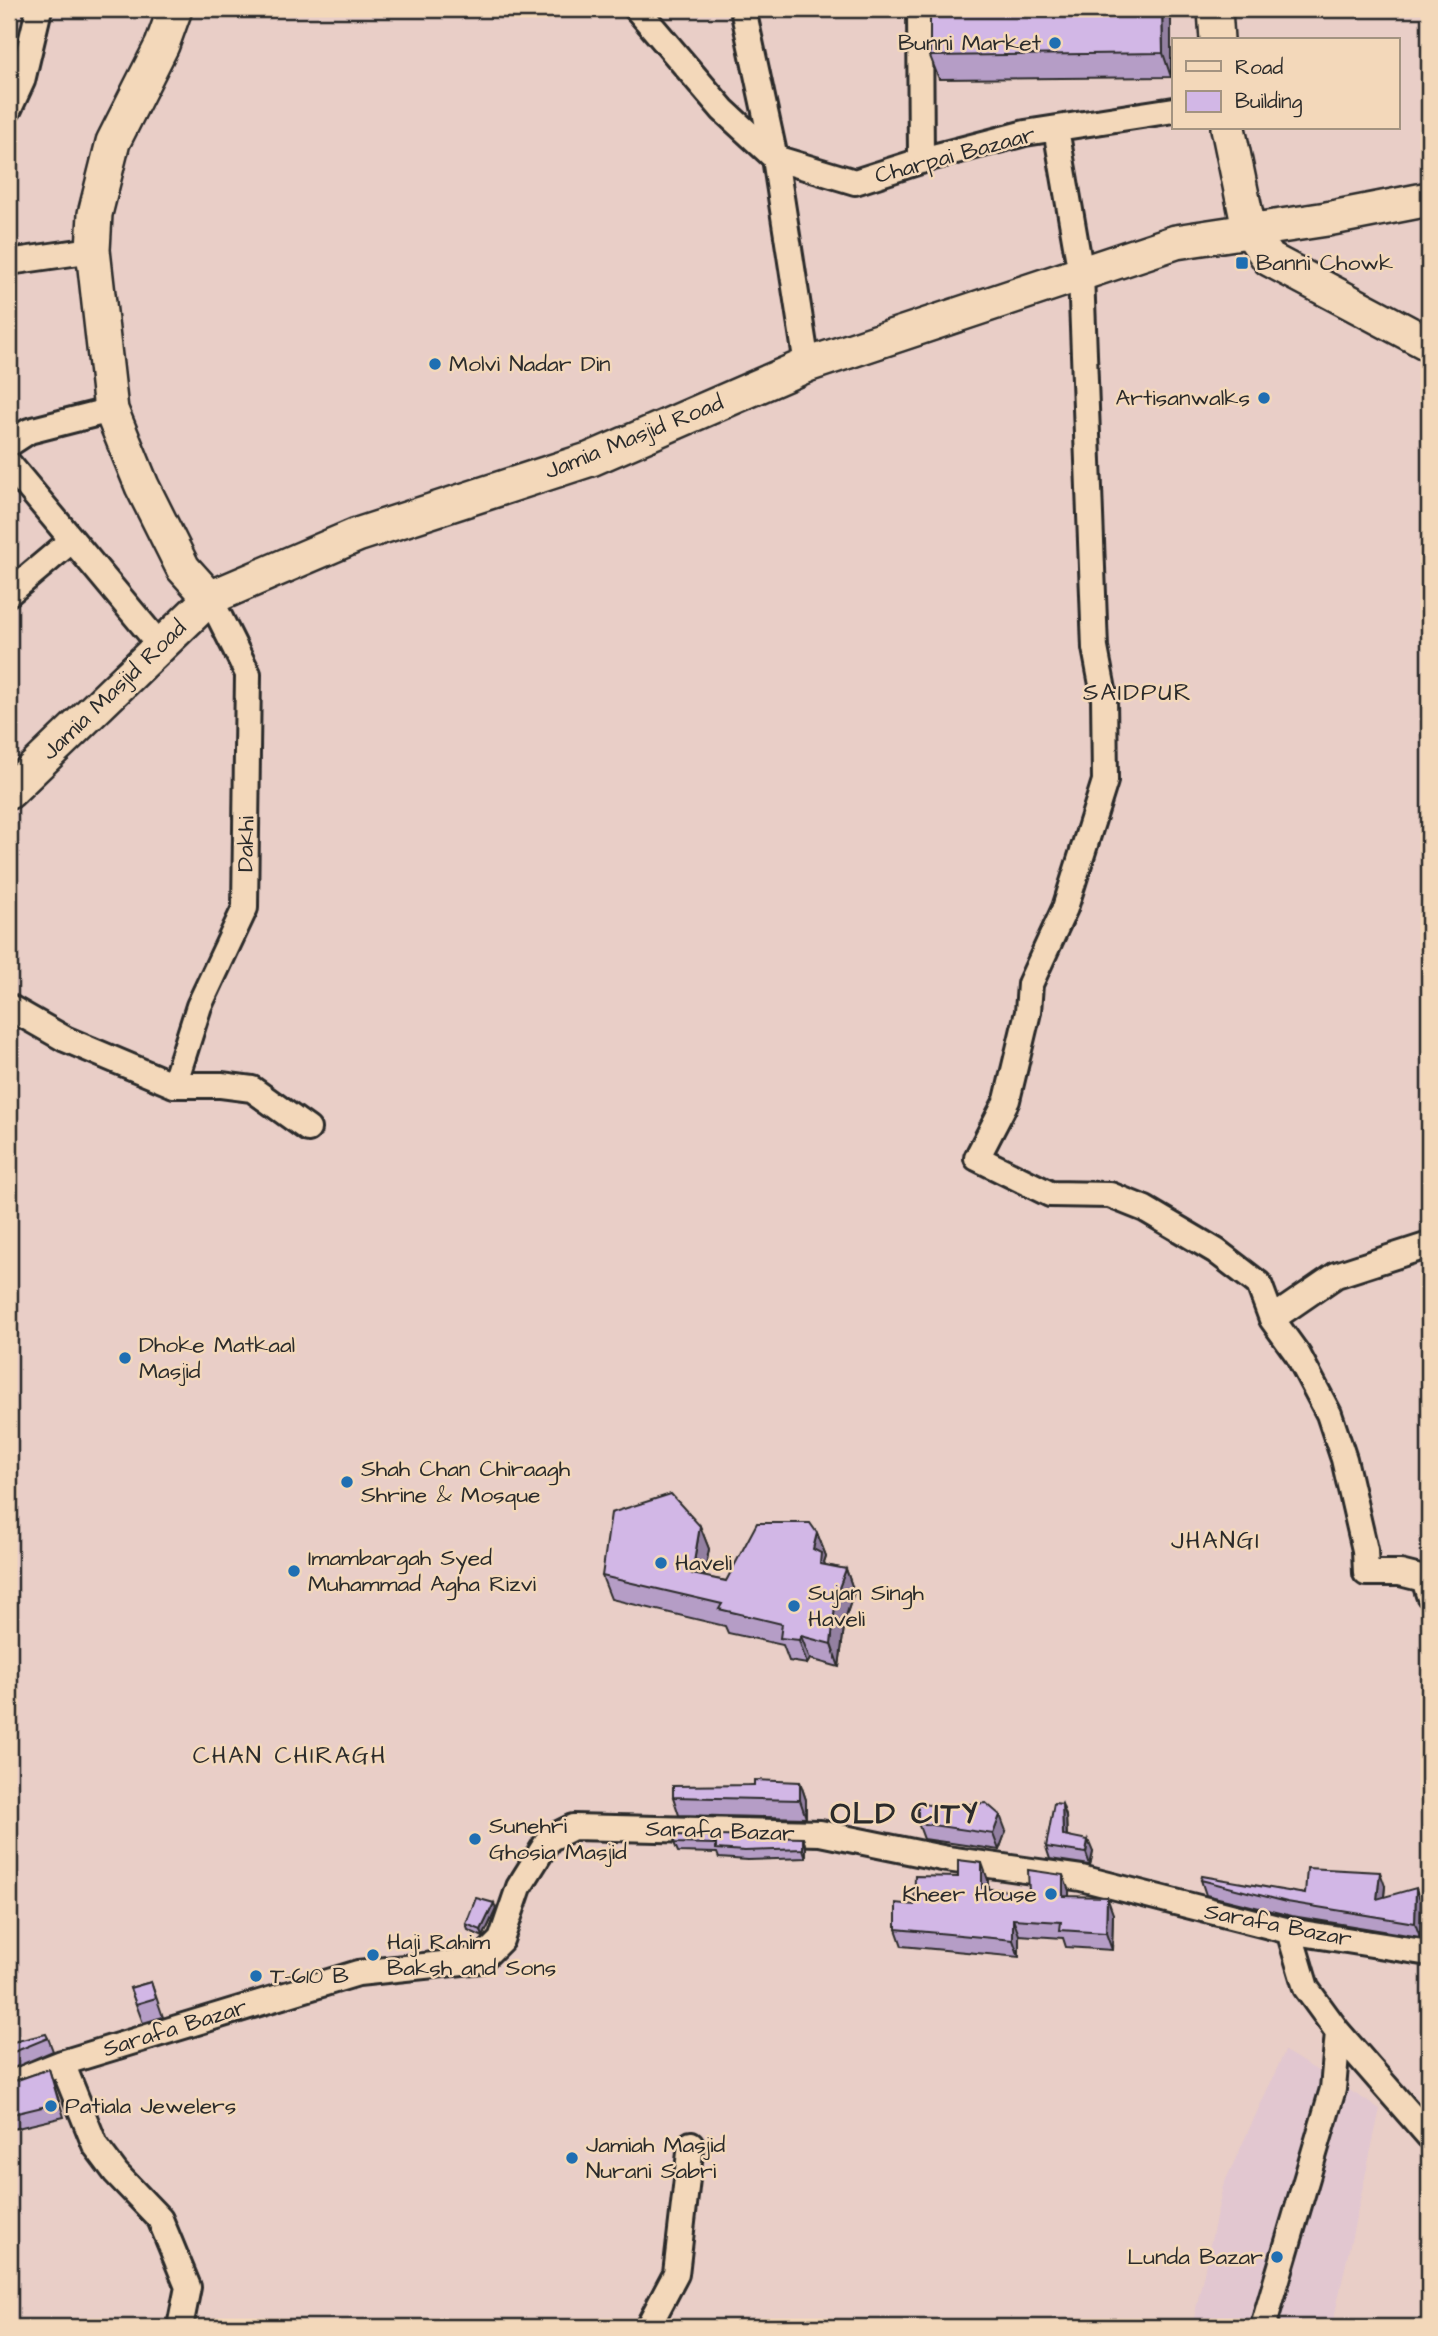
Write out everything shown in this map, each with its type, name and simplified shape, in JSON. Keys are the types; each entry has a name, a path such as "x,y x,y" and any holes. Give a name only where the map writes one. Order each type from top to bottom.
{"street":[{"path":"9,109 22,81 39,9"},
{"path":"175,9 162,45 113,142 95,214 93,250 111,410 142,486 183,568 210,598"},
{"name":"Charpai Bazaar","path":"637,9 723,110 775,158 855,182 927,159 1025,133 1172,110"},
{"path":"743,9 775,158 807,365"},
{"path":"920,9 927,159"},
{"path":"927,159 931,9"},
{"path":"1214,9 1217,38"},
{"path":"1056,129 1081,274 1095,648 1104,695 1105,781 1065,908 1030,984 1028,1013 1007,1100 977,1158 1050,1194 1110,1195 1145,1209 1216,1251 1259,1283 1272,1319 1298,1355 1329,1414 1352,1492 1365,1550 1366,1573 1415,1575 1424,1579 1429,1595"},
{"path":"1228,130 1249,229 1269,258 1429,344"},
{"name":"Jamia Masjid Road","path":"9,792 159,644 210,598 357,535 592,459 807,365 1176,242 1429,200"},
{"path":"9,262 93,250"},
{"path":"9,444 29,431 111,410"},
{"path":"9,464 159,644"},
{"path":"9,593 72,540"},
{"name":"Dakhi","path":"174,1085 199,1006 245,908 248,674 210,598"},
{"path":"9,1007 65,1039 174,1085 222,1085 252,1089 309,1129"},
{"path":"1272,1319 1336,1275 1429,1245"},
{"name":"Sarafa Bazar","path":"9,2084 62,2063 358,1973 481,1960 500,1940 519,1887 549,1839 573,1827 820,1833 947,1859 1081,1878 1289,1931 1429,1953"},
{"path":"1289,1931 1306,1988 1338,2032 1429,2136"},
{"path":"1263,2327 1333,2088 1338,2032"},
{"path":"62,2063 95,2145 116,2173 160,2219 188,2287 180,2327"},
{"path":"648,2327 676,2274 691,2144"}],"shaded area":[{"name":"Lunda Bazar","path":"1285,2051 1380,2109 1332,2327 1192,2327 1223,2186"}],"building":[{"name":"Bunni Market","path":"930,9 1162,9 1163,53 930,56"},
{"path":"671,1494 700,1526 692,1574 726,1581 757,1523 810,1523 817,1533 813,1549 821,1553 820,1564 846,1569 836,1596 831,1644 801,1636 799,1640 780,1638 782,1624 719,1609 722,1604 602,1576 611,1513"},
{"path":"754,1780 800,1782 800,1800 673,1797 673,1786 754,1785"},
{"path":"986,1803 1000,1815 993,1834 918,1823 918,1804 943,1806"},
{"path":"1054,1803 1062,1804 1063,1835 1088,1840 1086,1853 1046,1847"},
{"path":"675,1835 803,1838 803,1849 716,1849 716,1844 674,1843"},
{"path":"958,1860 982,1863 982,1888 1029,1893 1028,1870 1063,1875 1063,1896 1107,1897 1106,1933 1060,1930 1061,1922 1013,1919 1013,1940 896,1929 896,1903 914,1905 915,1876 958,1877"},
{"path":"1307,1868 1380,1872 1377,1899 1416,1888 1415,1923 1287,1902 1201,1880 1202,1876 1305,1894"},
{"path":"476,1898 494,1903 481,1930 466,1924"},
{"path":"151,1982 156,1998 136,2004 130,1988"},
{"path":"46,2034 48,2038 9,2054 9,2043"},
{"path":"49,2069 59,2103 9,2115 9,2083"}],"place":[{"name":"Bunni Market","path":"1055,43"},
{"name":"Banni Chowk","path":"1242,263"},
{"name":"Molvi Nadar Din","path":"435,364"},
{"name":"Artisanwalks","path":"1264,398"},
{"name":"Dhoke Matkaal Masjid","path":"125,1358"},
{"name":"Shah Chan Chiraagh Shrine & Mosque","path":"347,1482"},
{"name":"Haveli","path":"661,1563"},
{"name":"Imambargah Syed Muhammad Agha Rizvi","path":"294,1571"},
{"name":"Sujan Singh Haveli","path":"794,1606"},
{"name":"Sunehri Ghosia Masjid","path":"475,1839"},
{"name":"Kheer House","path":"1051,1894"},
{"name":"Haji Rahim Baksh and Sons","path":"373,1955"},
{"name":"T-610 B","path":"256,1976"},
{"name":"Patiala Jewelers","path":"51,2106"},
{"name":"Jamiah Masjid Nurani Sabri","path":"572,2158"},
{"name":"Lunda Bazar","path":"1277,2257"}],"district":[{"name":"SAIDPUR","path":"1138,693"},
{"name":"JHANGI","path":"1216,1541"},
{"name":"CHAN CHIRAGH","path":"290,1756"},
{"name":"OLD CITY","path":"905,1814"}]}
